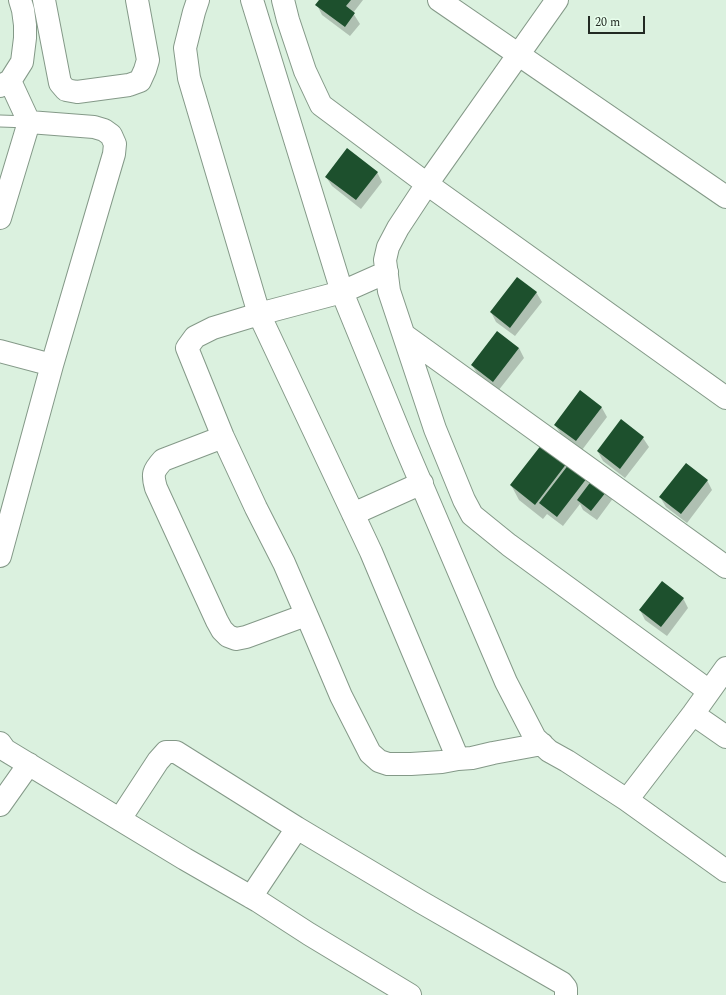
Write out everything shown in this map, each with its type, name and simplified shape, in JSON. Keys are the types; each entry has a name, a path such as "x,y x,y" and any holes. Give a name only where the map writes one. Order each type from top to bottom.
{"street":[{"path":"0,218 29,122 5,83 22,62 25,25 20,0"},
{"path":"44,0 60,82 66,90 77,92 130,84 140,81 148,60 137,0"},
{"path":"198,0 185,48 189,78 259,314 374,559 458,759"},
{"path":"252,0 342,292 506,682 535,738 550,751 627,800 726,871"},
{"path":"283,0 305,71 321,105 427,184 726,398"},
{"path":"440,0 726,197"},
{"path":"557,0 427,184 398,228 388,247 385,260 389,291 435,429 464,500 472,515 509,545 709,691"},
{"path":"0,556 52,365 114,154 115,144 111,135 104,130 94,127 29,122"},
{"path":"387,272 342,292 259,314 214,328 195,337 187,348 223,437 284,564 341,696 370,754 379,761 388,764 411,764 472,758 542,744"},
{"path":"404,335 726,567"},
{"path":"0,351 52,365"},
{"path":"223,437 162,460 156,468 153,477 156,488 217,621 222,630 228,636 236,639 246,637 306,614"},
{"path":"353,514 422,483"},
{"path":"627,800 726,668"},
{"path":"693,714 726,737"},
{"path":"0,743 5,750 120,818 185,859 251,897 410,995"},
{"path":"120,818 158,761 166,752 176,752 297,828 421,902 556,979 566,988 566,995"},
{"path":"0,805 29,764"},
{"path":"251,897 297,828"}],"lane":[{"path":"0,121 29,122"}],"building":[{"path":"319,0 351,0 346,6 355,13 345,27 315,5"},
{"path":"347,148 378,172 356,200 325,177"},
{"path":"517,277 537,292 510,328 490,312"},
{"path":"497,331 519,348 493,382 471,365"},
{"path":"580,390 602,407 576,441 554,425"},
{"path":"621,419 644,437 620,469 597,451"},
{"path":"542,444 567,463 535,505 510,485"},
{"path":"686,463 708,480 681,514 659,497"},
{"path":"569,464 587,478 557,517 539,503"},
{"path":"595,476 610,487 591,511 577,500"},
{"path":"662,581 684,598 661,627 639,610"}]}
